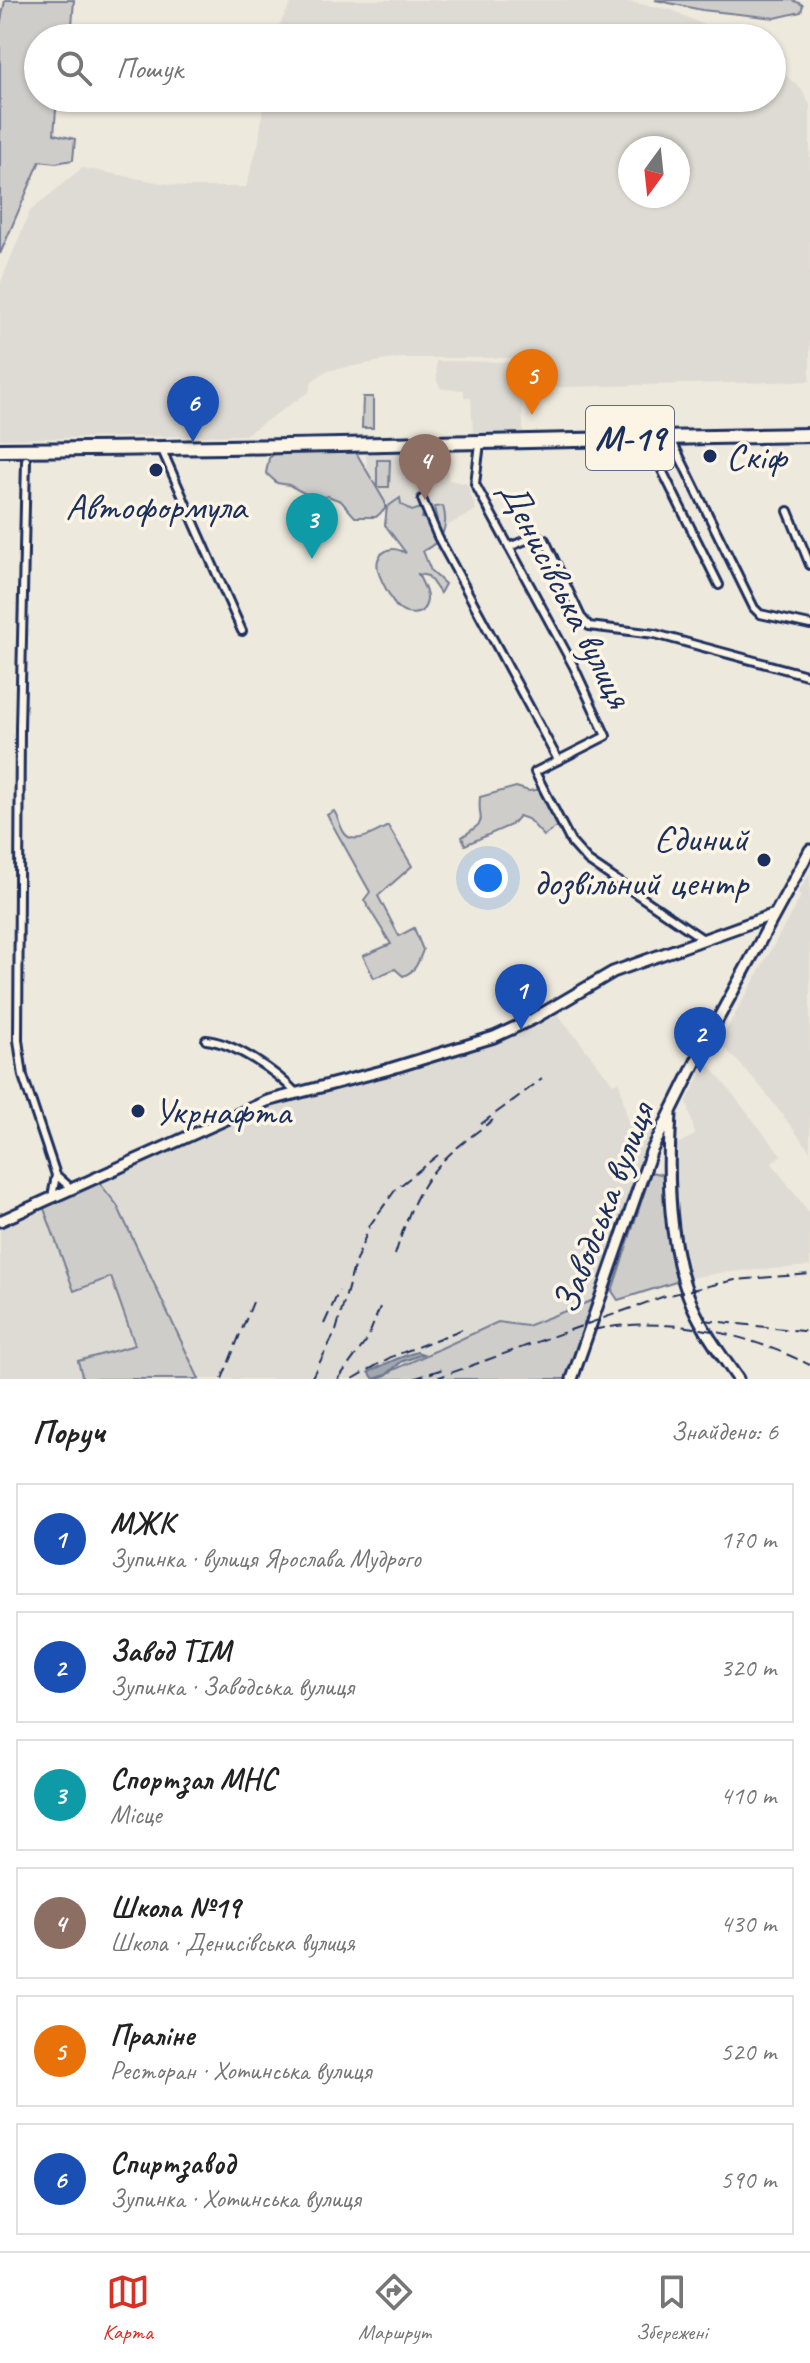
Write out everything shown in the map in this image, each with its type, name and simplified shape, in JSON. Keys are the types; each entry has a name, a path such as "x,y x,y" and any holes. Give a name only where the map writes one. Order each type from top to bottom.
{"highway":[{"name":"М-19","path":"0,450 26,455 480,441 810,435"}],"main road":[{"name":"Заводська вулиця","path":"572,1379 651,1152 772,915 810,850"},
{"path":"0,1221 267,1101 494,1037 533,1019 613,972 772,915"},
{"path":"671,1109 669,1158 674,1232 686,1290 700,1320 738,1379"},
{"path":"651,1152 663,1149 669,1158"}],"street":[{"path":"670,437 754,608 760,614 810,625"},
{"path":"646,438 719,585"},
{"name":"Денисівська вулиця","path":"480,441 475,484 574,667 606,736 535,772 571,842 588,861 703,939"},
{"path":"162,450 242,631"},
{"path":"26,455 20,714 18,1040 23,1076 56,1175 52,1197"},
{"path":"422,499 438,537 558,760"},
{"path":"788,511 810,565"},
{"path":"509,547 536,536 545,540 581,617 589,626 655,634 810,676"},
{"path":"206,1040 225,1045 256,1062 296,1093"},
{"path":"56,1175 72,1189"}],"shaded area":[{"path":"5,0 74,0 72,24 24,24 24,112 56,112 54,134 75,139 73,160 56,163 40,161 0,254 0,26"},
{"path":"293,0 618,0 672,10 702,24 280,24"},
{"path":"655,0 793,0 803,5 801,12 775,18 702,10"},
{"path":"786,76 801,89 810,105 810,381 522,388 523,432 473,434 471,398 464,397 464,390 441,389 437,381 436,361 520,362 521,358 399,358 326,371 312,381 309,392 245,435 0,439 0,284 30,211 82,168 184,187 246,187 259,141 262,112 786,112"},
{"path":"363,397 373,397 373,428 362,428"},
{"path":"354,449 385,502 385,509 376,517 355,517 341,501 328,496 315,499 289,485 277,483 266,473 269,458 277,452"},
{"path":"365,449 444,451 449,480 467,484 476,510 409,547 370,491"},
{"path":"377,460 390,460 389,487 377,487"},
{"path":"400,498 401,504 412,511 421,508 424,511 422,518 434,523 437,520 434,507 443,506 445,514 443,533 423,551 431,571 445,584 440,593 428,576 418,574 427,600 422,610 413,614 403,612 395,605 378,569 380,556 386,551 394,549 406,553 385,525 387,507"},
{"path":"516,787 529,791 543,789 563,827 555,828 544,836 528,819 519,816 511,825 465,845 462,837 481,820 480,797"},
{"path":"334,811 343,832 355,839 388,826 412,866 378,896 399,936 414,928 423,950 414,969 403,976 395,969 374,978 363,956 391,944 364,900 370,892 327,815"},
{"path":"810,873 810,1151 757,1082 723,1046 721,1048 715,1042 724,1034 801,896 798,893"},
{"path":"553,1008 613,1084 619,1081 628,1122 641,1114 656,1138 596,1299 527,1326 498,1322 374,1379 199,1379 117,1205 97,1180 267,1102 493,1038"},
{"path":"707,1062 781,1155 772,1163 810,1214 810,1266 690,1278 673,1192 675,1145 695,1135 687,1101"},
{"path":"651,1172 665,1175 668,1226 679,1281 618,1300 612,1291"},
{"path":"97,1180 117,1205 199,1379 83,1379 78,1361 135,1345 111,1277 74,1291 42,1203"},
{"path":"42,1203 74,1291 111,1277 135,1346 79,1361 83,1379 0,1379 0,1222"},
{"path":"596,1299 568,1379 374,1379 498,1322 527,1326"},
{"path":"417,1352 423,1354 401,1362 386,1375 374,1379 369,1372 398,1358"}],"railway":[{"path":"481,1124 542,1079"},
{"path":"395,1255 411,1209 429,1177 455,1150 493,1120"},
{"path":"311,1379 336,1331 355,1263 370,1225 396,1189 438,1155"},
{"path":"434,1379 665,1296 735,1280 810,1274"},
{"path":"324,1324 339,1291"},
{"path":"222,1379 253,1302"},
{"path":"338,1379 367,1340 380,1307"},
{"path":"703,1320 810,1332"},
{"path":"593,1330 648,1324 704,1330 731,1335 810,1365"},
{"path":"353,1379 391,1357 463,1329"},
{"path":"413,1379 443,1369"}],"place":[{"name":"Праліне","path":"532,415"},
{"name":"Спиртзавод","path":"193,442"},
{"name":"Скіф","path":"710,456"},
{"name":"Автоформула","path":"156,470"},
{"name":"Школа №19","path":"425,500"},
{"name":"Спортзал МНС","path":"312,559"},
{"name":"Єдиний дозвільний центр","path":"764,860"},
{"name":"МЖК","path":"521,1030"},
{"name":"Завод ТІМ","path":"700,1073"},
{"name":"Укрнафта","path":"138,1111"}]}
